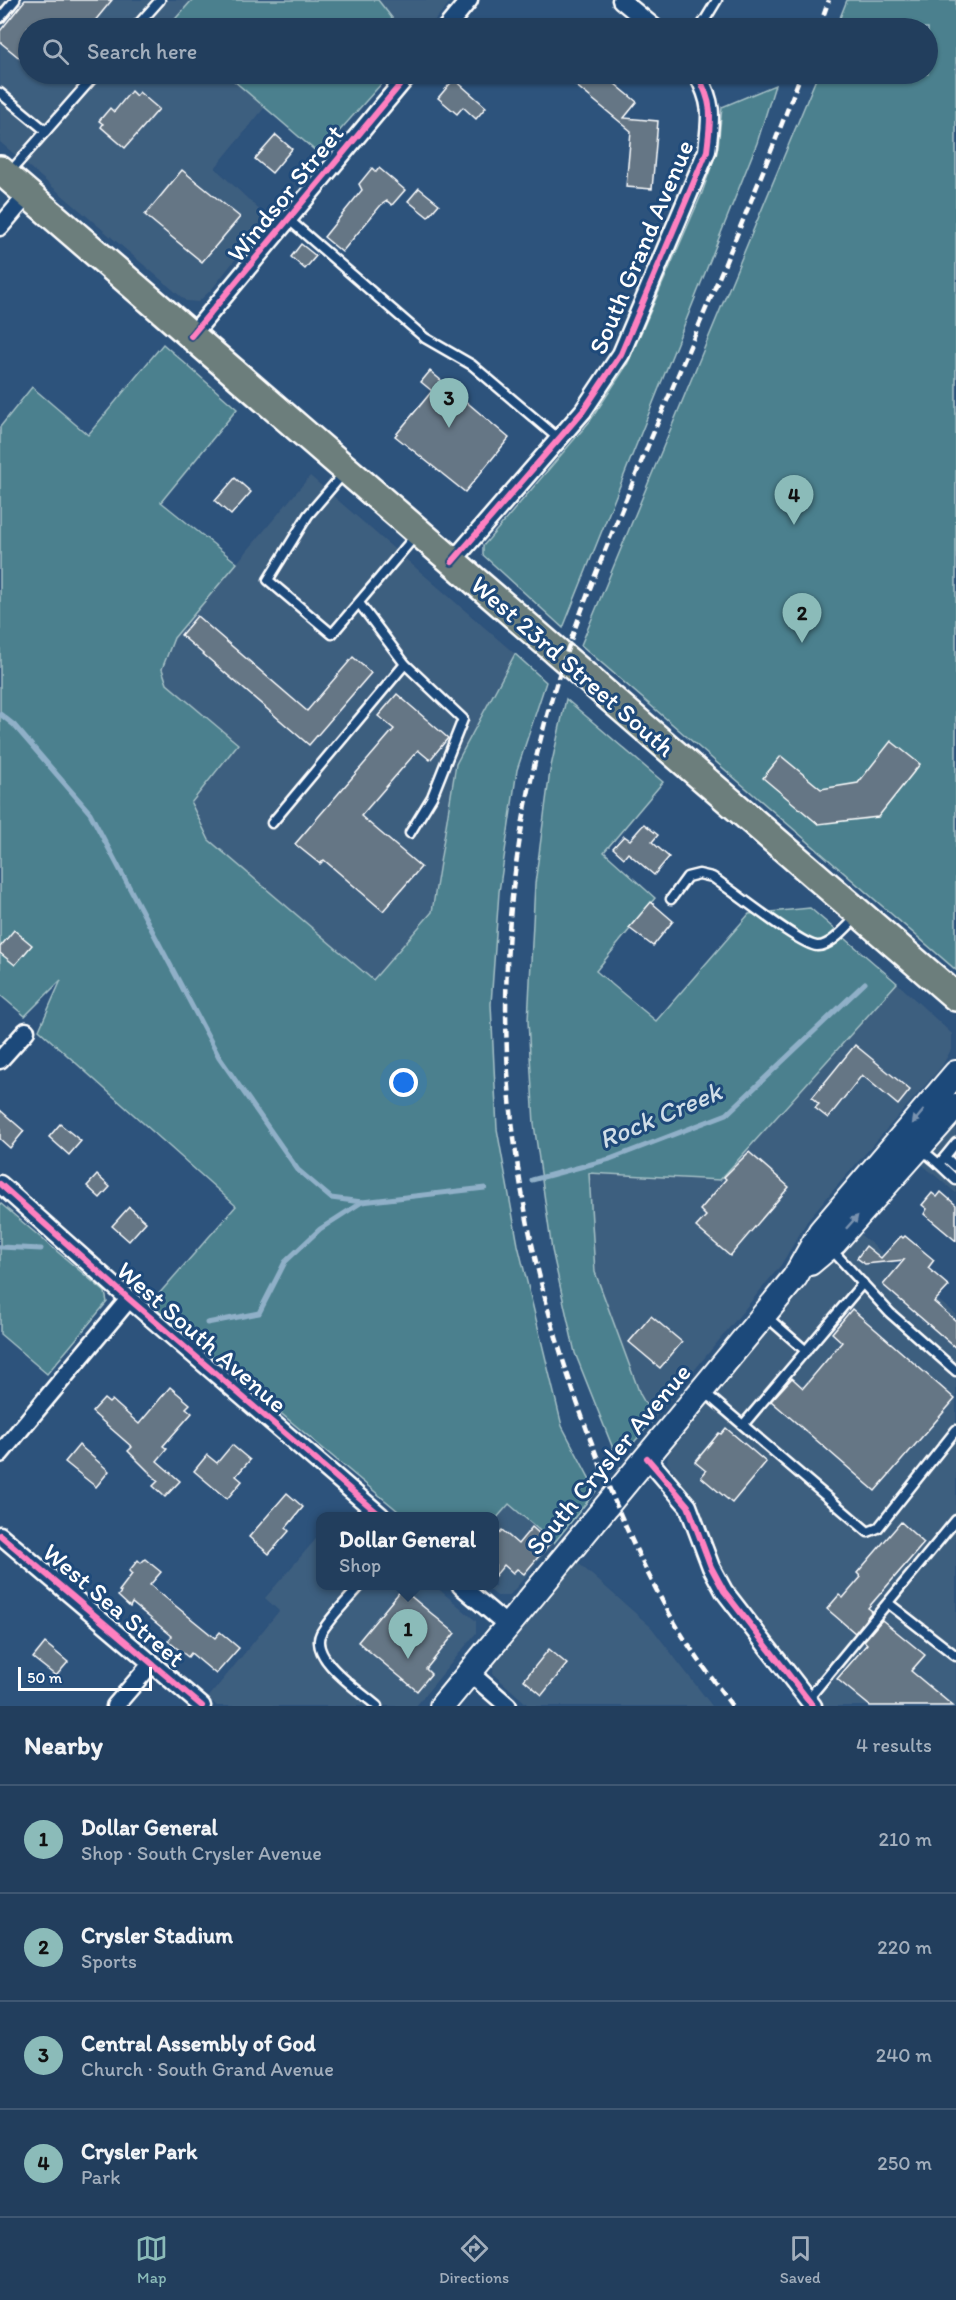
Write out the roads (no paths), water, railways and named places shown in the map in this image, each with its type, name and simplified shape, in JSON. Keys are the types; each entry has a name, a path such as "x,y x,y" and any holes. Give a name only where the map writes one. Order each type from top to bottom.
{"main road":[{"name":"West 23rd Street South","path":"3,173 956,996"},
{"name":"South Crysler Avenue","path":"795,1277 821,1231 956,1072"},
{"name":"South Crysler Avenue","path":"441,1706 795,1277 829,1247 956,1106"}],"street":[{"path":"454,18 469,0"},
{"path":"621,0 643,18"},
{"name":"Windsor Street","path":"191,336 401,84"},
{"name":"South Grand Avenue","path":"452,562 583,411 626,348 707,151 711,117 709,95 703,84"},
{"path":"0,227 28,194"},
{"path":"0,1060 26,1031"},
{"name":"West South Avenue","path":"0,1184 129,1299 376,1512"},
{"path":"0,1454 129,1299"},
{"path":"646,1458 688,1506 711,1567 724,1591 810,1703"},
{"name":"West Sea Street","path":"0,1535 202,1706"},
{"path":"466,1590 507,1625"},
{"path":"116,1706 152,1663"},
{"path":"470,1672 508,1706"}],"lane":[{"path":"0,18 15,0"},
{"path":"144,18 160,0"},
{"path":"706,18 717,0"},
{"path":"3,173 46,131 87,84"},
{"path":"0,93 46,131"},
{"path":"288,219 425,338 472,365 560,439"},
{"path":"347,471 308,515 268,580 332,634 418,532"},
{"path":"358,603 405,664 463,719 432,797 410,833"},
{"path":"272,824 405,664"},
{"path":"671,899 687,877 699,874 712,877 800,939 817,946 827,944 861,914"},
{"path":"942,1160 954,1147"},
{"path":"919,1148 956,1167"},
{"path":"942,1160 956,1180"},
{"path":"829,1247 890,1313 956,1371"},
{"path":"743,1425 863,1283"},
{"path":"764,1314 806,1351"},
{"path":"702,1390 868,1532 878,1528 956,1430"},
{"path":"810,1703 956,1520"},
{"path":"357,1590 320,1634 319,1648 324,1661 376,1706"},
{"path":"888,1603 956,1656"}],"waterway":[{"path":"0,714 14,725 90,813 219,1057 298,1170 331,1198 362,1202 485,1188"},
{"name":"Rock Creek","path":"532,1180 610,1159 727,1114 865,983"},
{"path":"207,1323 259,1313 285,1262 320,1229 362,1202"},
{"path":"0,1247 41,1249"}],"railway":[{"path":"823,18 829,0"},
{"path":"732,1706 682,1635 651,1580 612,1494 578,1405 552,1322 531,1239 516,1157 508,1074 506,992 511,908 522,824 541,738 562,667 600,563 797,84"}],"place":[{"name":"Central Assembly of God","path":"449,428"},
{"name":"Crysler Park","path":"794,525"},
{"name":"Crysler Stadium","path":"802,643"},
{"name":"Dollar General","path":"408,1659"}]}
